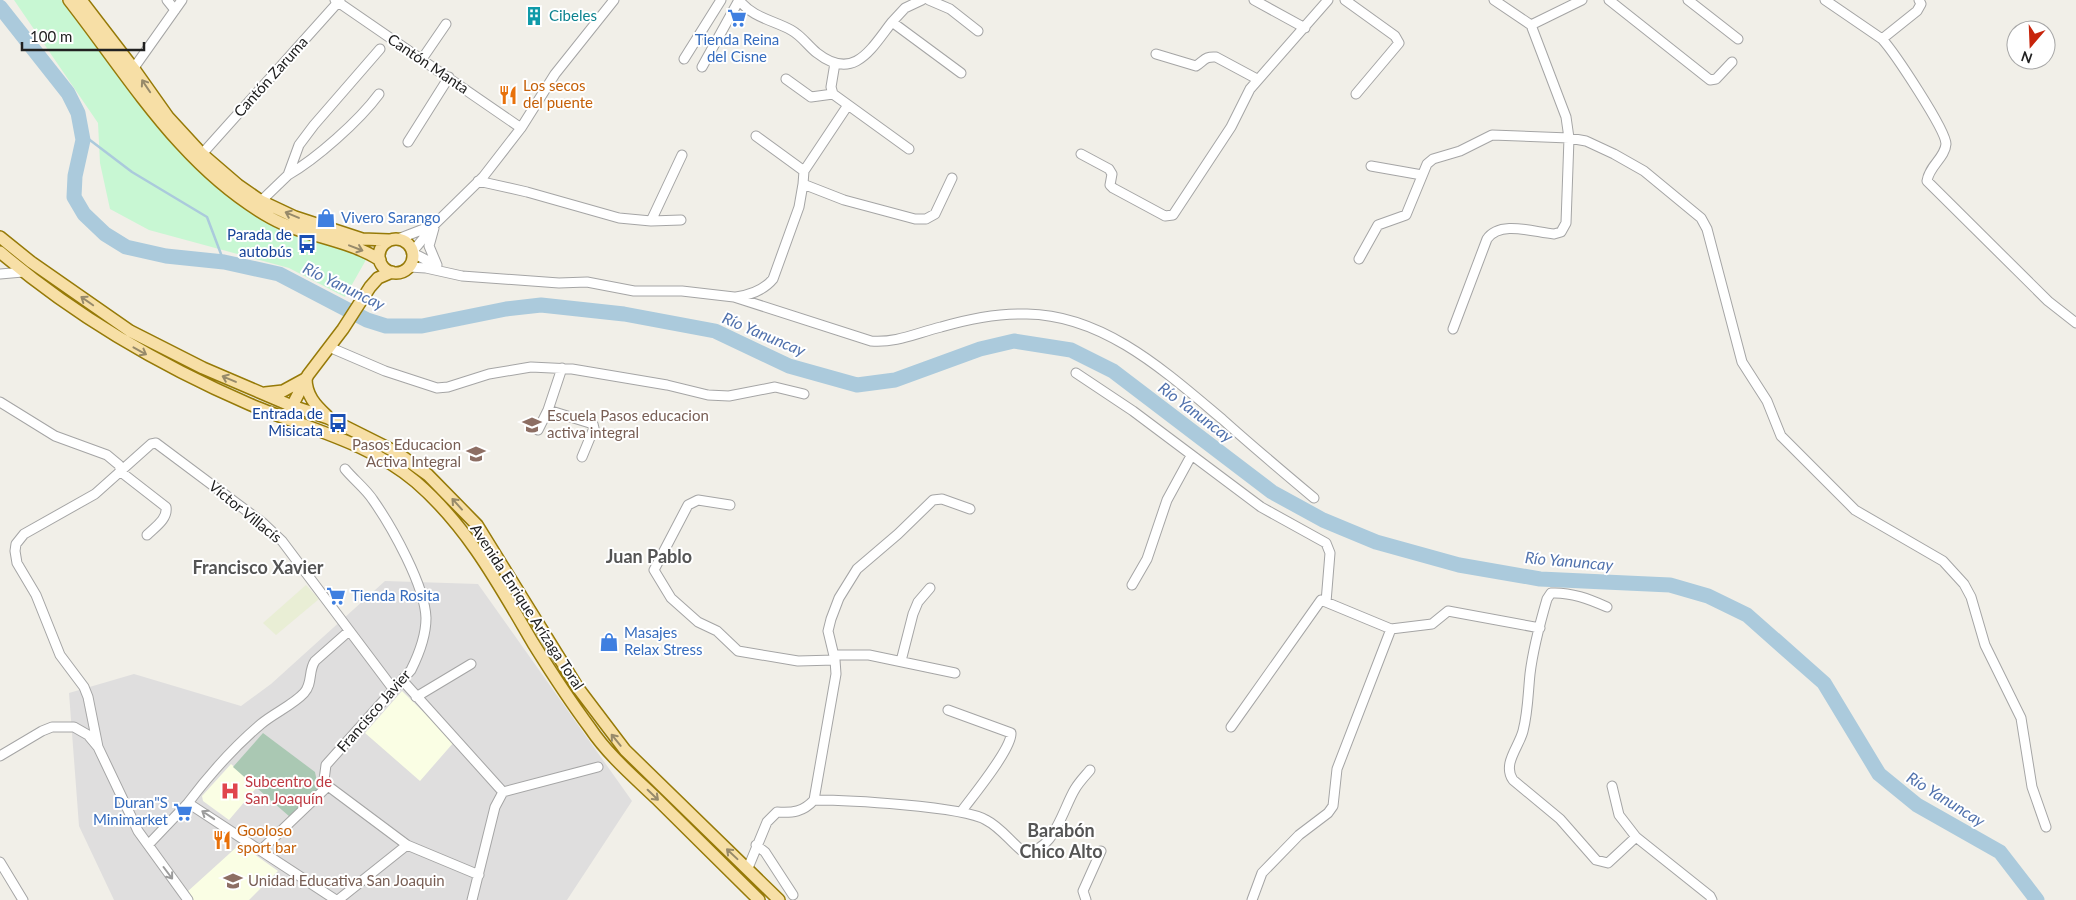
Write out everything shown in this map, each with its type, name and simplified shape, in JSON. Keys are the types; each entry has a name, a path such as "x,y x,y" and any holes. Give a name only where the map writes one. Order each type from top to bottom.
{"main road":[{"path":"69,0 168,118 202,154 261,201 295,216 350,235 374,240 394,240 407,243 413,252 409,267 401,272 392,272 378,278 369,289 343,329 306,378 287,418"},
{"path":"81,0 131,72 162,124 180,144 224,185 254,208 292,227 358,249 380,261 385,268 392,272"},
{"name":"Avenida Enrique Arízaga Toral","path":"0,237 31,262 130,331 203,368 292,406 328,418 396,452 428,475 451,496 477,526 558,656 607,729 647,773 780,900"},
{"path":"369,289 380,261 382,246 394,240"},
{"name":"Avenida Enrique Arízaga Toral","path":"0,252 23,272 131,346 196,379 374,454 408,476 440,504 464,530 535,646 591,730 617,760 759,900"},
{"path":"262,393 283,391 306,378"},
{"path":"306,378 307,391 328,418"}],"street":[{"path":"167,0 175,10"},
{"path":"131,72 182,0"},
{"path":"716,0 683,57 721,0"},
{"path":"702,67 739,0 755,15 794,32 818,54 835,63 855,64 863,59 905,8 922,0"},
{"path":"928,0 950,9 978,31"},
{"path":"1254,0 1305,28"},
{"path":"1081,154 1109,169 1112,174 1110,185 1113,188 1159,213 1169,216 1176,211 1231,127 1244,99 1257,79 1305,28 1328,0"},
{"path":"1345,0 1395,36 1400,43 1356,94"},
{"path":"1454,329 1486,240 1492,232 1500,228 1554,234 1561,232 1566,223 1568,138 1566,117 1531,25 1494,0"},
{"path":"1531,25 1582,0"},
{"path":"1609,0 1710,80 1716,79 1732,62"},
{"path":"1688,0 1738,39"},
{"path":"1825,0 1882,39 1915,86 1944,135 1945,149 1928,172 1927,181 1930,186 2048,301 2076,323"},
{"path":"1882,39 1917,11 1921,4 1919,0"},
{"name":"Cantón Manta","path":"337,1 521,128"},
{"name":"Cantón Zaruma","path":"202,154 337,1"},
{"path":"447,272 413,252 436,223 478,181 521,128 556,74 610,1"},
{"path":"892,22 961,73"},
{"path":"422,59 446,24"},
{"path":"288,175 299,145 380,49"},
{"path":"1156,54 1196,66 1210,56 1216,57 1257,79"},
{"path":"835,63 831,87 833,94 909,149"},
{"path":"408,142 449,77"},
{"path":"786,79 811,97 833,94"},
{"path":"261,201 288,175 305,165 363,114 379,94"},
{"path":"734,297 756,292 774,279 799,207 804,171 848,105"},
{"path":"1359,259 1378,225 1406,215 1427,164 1433,160 1460,151 1492,135 1568,138 1586,141 1636,167 1701,218 1707,229 1742,362 1767,401 1781,436 1855,510 1943,561 1964,584 1971,597 1985,645 2021,718 2032,786 2046,827"},
{"path":"756,136 804,171"},
{"path":"652,221 682,156"},
{"path":"1371,166 1422,174"},
{"path":"803,184 844,200 915,219 926,219 935,214 952,178"},
{"path":"478,181 527,192 619,218 652,221 681,220"},
{"path":"394,240 420,232 436,223"},
{"path":"436,223 429,246 437,265"},
{"path":"409,267 462,276 559,283 587,282 634,291 682,291 734,297 871,341 899,340 941,326 998,316 1028,314 1071,320 1100,332 1160,366 1314,498"},
{"path":"0,274 23,272"},
{"path":"329,347 386,371 437,388 489,374 531,367 562,368 667,385 708,395 729,396 775,387 804,394"},
{"path":"538,430 548,410 562,368"},
{"path":"1076,373 1133,411 1261,507 1326,543 1330,553 1326,602"},
{"path":"0,402 55,436 107,455 119,465 121,472 166,507 165,518 147,535"},
{"path":"548,410 593,424 594,428 582,457"},
{"name":"Víctor Villacís","path":"121,472 151,444 156,442 263,523 282,541 394,690"},
{"path":"1132,586 1147,559 1167,500 1191,456"},
{"name":"Francisco Javier","path":"328,786 323,773 326,765 403,681 418,656 426,619 423,601 410,567 372,498 344,469"},
{"path":"98,747 84,686 58,651 36,595 17,563 14,551 16,544 24,534 83,502 121,472"},
{"path":"748,868 767,822 777,812 792,813 806,809 814,800 836,674 835,657 828,631 830,619 839,598 857,569 898,534 933,500 942,499 970,510"},
{"path":"730,505 698,500 688,505 654,570 671,598 698,622 717,631 738,651 798,661 869,655 955,673"},
{"path":"901,661 913,614 918,602 930,588"},
{"path":"1607,607 1573,595 1551,594 1540,628 1530,674 1526,720 1520,744 1508,765 1508,773 1513,780 1560,819 1596,860 1608,863 1636,837"},
{"path":"1231,727 1317,603 1321,600 1391,629 1432,624 1448,611 1540,628"},
{"path":"1252,900 1262,873 1299,835 1328,813 1333,806 1336,769 1391,629"},
{"path":"148,845 237,747 261,724 303,694 311,682 312,666 350,631"},
{"path":"416,697 471,664"},
{"path":"403,681 503,792"},
{"path":"948,710 1011,733 1008,743 987,778 961,812"},
{"path":"0,756 42,731 60,726 81,730 94,740 138,831 188,900"},
{"path":"472,900 495,807 503,792 598,767"},
{"path":"814,800 961,812 986,819 1021,850 1036,851 1055,831 1076,787 1090,770"},
{"path":"261,850 328,786 407,845 479,875"},
{"path":"1612,786 1619,815 1636,837 1710,896 1712,900"},
{"path":"188,803 332,899 407,845"},
{"path":"756,845 766,852 791,898"},
{"path":"1086,900 1082,891 1101,851"},
{"path":"0,862 23,900"}],"shaded area":[{"path":"385,581 478,584 632,801 567,900 114,900 79,826 69,693 134,674 241,706 271,684"},
{"path":"306,585 319,599 276,635 263,623"},
{"path":"402,691 454,742 420,781 365,733"},
{"path":"263,733 315,772 321,789 290,817 233,767"},
{"name":"Subcentro de San Joaquín","path":"231,764 257,787 229,820 203,801 202,796"},
{"name":"Unidad Educativa San Joaquin","path":"240,844 278,871 249,900 193,900 187,892"}],"green space":[{"path":"14,0 61,0 145,112 185,158 231,195 288,232 367,258 345,297 289,268 149,230 110,209 100,163 98,123"}],"waterway":[{"name":"Río Yanuncay","path":"0,7 68,93 78,113 83,140 75,176 74,197 84,214 105,234 126,247 166,256 224,262 279,274 367,320 386,326 422,326 506,309 541,305 624,314 715,331 789,366 857,385 895,380 980,349 1014,341 1071,350 1113,371 1272,492 1323,520 1376,542 1459,565 1540,579 1670,585 1708,596 1747,615 1824,683 1879,774 1917,805 2000,852 2037,900"},
{"name":"Río Yanuncay","path":"82,134 132,172 207,217 224,262"}],"place":[{"name":"Cibeles","path":"534,16"},
{"name":"Tienda Reina del Cisne","path":"737,18"},
{"name":"Los secos del puente","path":"508,95"},
{"name":"Vivero Sarango","path":"326,218"},
{"name":"Parada de autobús","path":"307,244"},
{"name":"Entrada de Misicata","path":"338,423"},
{"name":"Escuela Pasos educacion activa integral","path":"532,425"},
{"name":"Pasos Educacion Activa Integral","path":"476,454"},
{"name":"Tienda Rosita","path":"336,596"},
{"name":"Masajes Relax Stress","path":"609,642"},
{"name":"Subcentro de San Joaquín","path":"230,791"},
{"name":"Duran\"S Minimarket","path":"183,812"},
{"name":"Gooloso sport bar","path":"222,840"},
{"name":"Unidad Educativa San Joaquin","path":"233,881"}],"district":[{"name":"Juan Pablo","path":"649,557"},
{"name":"Francisco Xavier","path":"258,568"},
{"name":"Barabón Chico Alto","path":"1061,841"}]}
